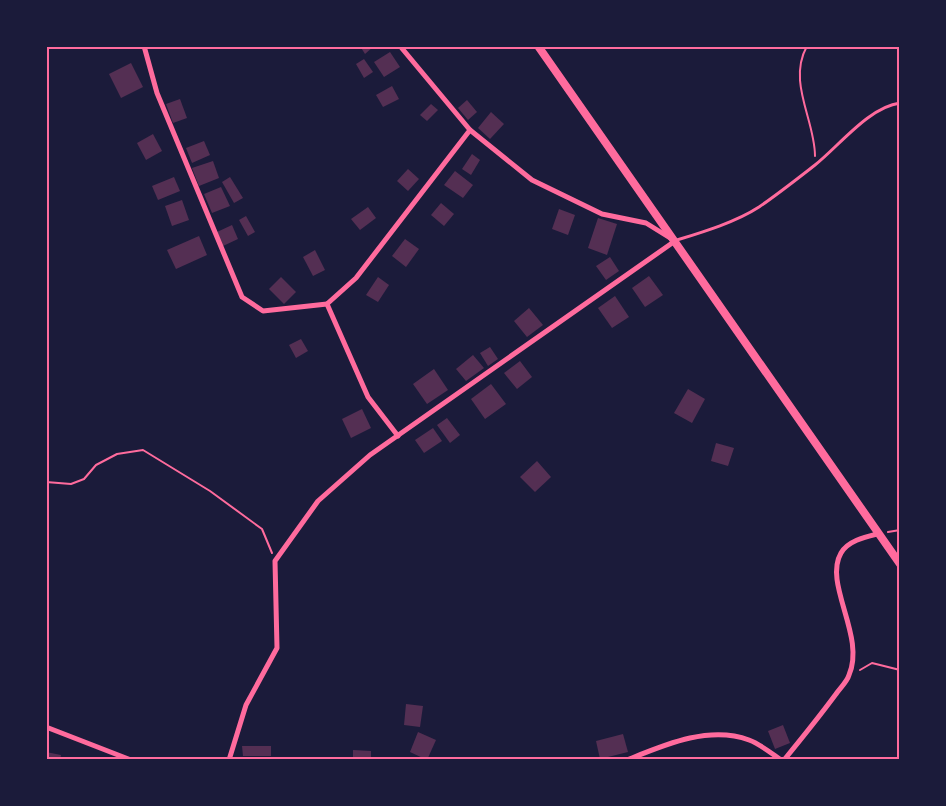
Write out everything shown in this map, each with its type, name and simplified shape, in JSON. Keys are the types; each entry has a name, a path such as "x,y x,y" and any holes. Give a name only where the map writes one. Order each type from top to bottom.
{"main road":[{"path":"538,46 900,564"}],"street":[{"path":"144,46 157,93 242,297 263,311 327,304 356,278 470,130"},
{"path":"229,759 246,705 277,648 275,561 318,501 370,455 675,241 646,223 602,214 532,180 470,130 400,46"},
{"path":"327,304 368,397 398,436"},
{"path":"627,759 674,742 721,735 749,740 782,759 815,723 849,676 854,642 837,580 837,566 842,552 851,544 861,538 878,534"},
{"path":"46,727 130,759"}],"lane":[{"path":"675,241 704,232 757,208 815,165 867,119 888,104 900,103"}],"path":[{"path":"807,46 799,76 804,106 815,140 815,165"},
{"path":"46,482 72,484 84,479 96,465 117,454 143,450 210,491 262,529 275,561"},
{"path":"849,676 872,663 900,670"}],"building":[{"path":"360,46 374,46 365,54"},
{"path":"390,52 400,67 384,77 374,62"},
{"path":"364,59 373,72 364,78 356,64"},
{"path":"131,63 143,87 121,98 109,74"},
{"path":"392,86 399,99 383,107 376,95"},
{"path":"180,99 187,118 173,123 166,104"},
{"path":"467,100 477,112 468,120 458,108"},
{"path":"431,104 438,110 427,121 420,115"},
{"path":"491,112 504,124 490,139 478,128"},
{"path":"153,134 162,151 146,160 137,143"},
{"path":"204,141 210,155 192,163 186,148"},
{"path":"472,154 480,160 471,175 462,169"},
{"path":"213,161 219,178 199,186 192,168"},
{"path":"408,169 419,179 408,191 397,181"},
{"path":"455,171 473,185 463,198 444,185"},
{"path":"174,177 180,191 158,200 152,186"},
{"path":"230,177 243,198 234,203 222,182"},
{"path":"221,187 230,206 212,213 204,194"},
{"path":"182,200 189,220 172,226 165,206"},
{"path":"441,203 454,214 444,226 431,215"},
{"path":"368,207 376,218 360,230 351,219"},
{"path":"559,209 575,215 568,235 552,229"},
{"path":"246,216 255,232 248,236 239,220"},
{"path":"598,218 617,224 607,255 588,248"},
{"path":"232,225 238,239 223,246 217,232"},
{"path":"199,236 207,255 176,269 167,250"},
{"path":"405,239 419,249 406,267 392,256"},
{"path":"315,250 325,270 313,276 303,257"},
{"path":"610,257 619,271 606,280 596,266"},
{"path":"649,276 663,295 645,307 632,288"},
{"path":"281,277 296,292 284,304 269,289"},
{"path":"378,277 389,285 378,302 366,295"},
{"path":"615,296 629,317 612,328 598,308"},
{"path":"529,308 543,325 527,337 514,321"},
{"path":"301,339 308,351 296,358 289,345"},
{"path":"490,347 498,359 488,366 480,353"},
{"path":"473,355 484,368 466,381 456,369"},
{"path":"520,361 532,377 517,389 504,373"},
{"path":"434,369 448,390 427,404 413,384"},
{"path":"491,384 506,404 485,419 471,399"},
{"path":"688,389 705,399 692,423 674,413"},
{"path":"362,409 371,428 351,438 342,419"},
{"path":"447,418 460,435 450,443 437,425"},
{"path":"433,428 442,441 424,453 415,440"},
{"path":"716,443 734,448 728,466 711,461"},
{"path":"537,461 551,477 535,492 520,477"},
{"path":"406,704 423,706 420,727 404,725"},
{"path":"783,725 790,743 775,749 768,731"},
{"path":"418,732 436,740 427,760 410,752"},
{"path":"623,734 628,752 600,759 596,741"},
{"path":"242,746 271,746 271,756 243,756"},
{"path":"353,750 371,751 371,760 353,760"},
{"path":"46,752 61,755 60,760 46,760"}]}
